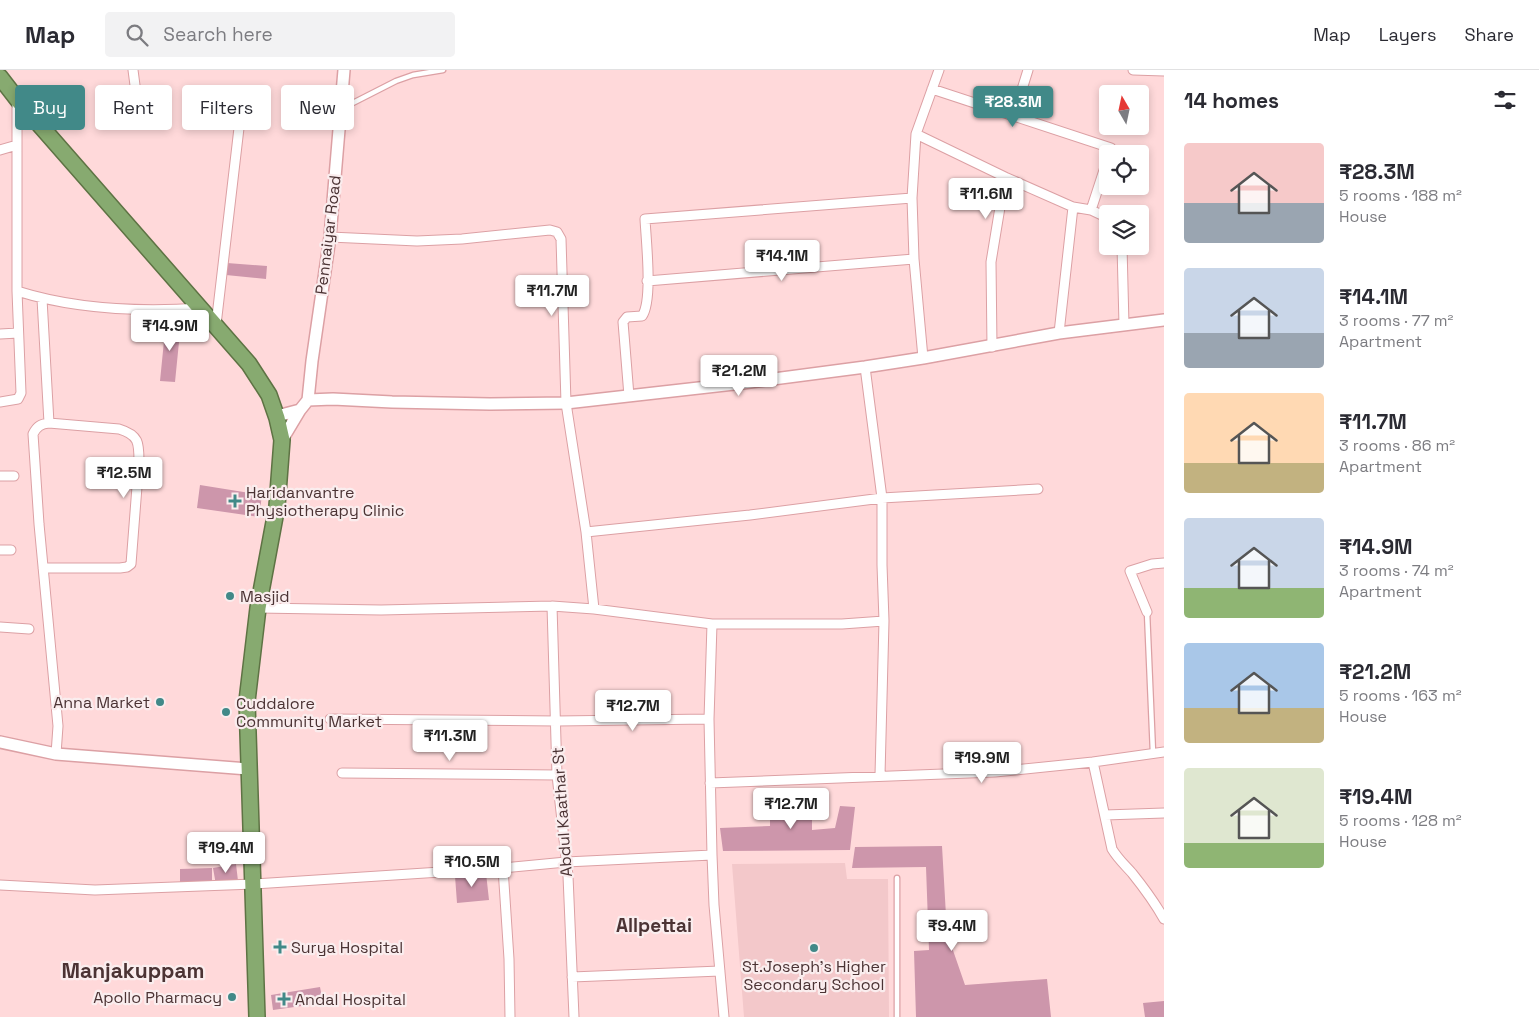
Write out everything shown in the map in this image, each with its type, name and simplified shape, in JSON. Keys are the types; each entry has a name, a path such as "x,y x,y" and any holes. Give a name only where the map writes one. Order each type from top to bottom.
{"highway":[{"path":"0,77 15,96"},
{"path":"44,130 249,364 269,395 276,414 282,440 277,506 258,608 247,701 257,1017"}],"street":[{"path":"133,70 135,85"},
{"name":"Pennaiyar Road","path":"343,85 344,70"},
{"path":"923,358 914,259 912,198 916,134 938,70"},
{"path":"1014,115 1028,70"},
{"path":"1133,70 1164,71"},
{"path":"932,89 1102,145"},
{"path":"0,402 18,399 21,393 17,291 17,130"},
{"path":"216,325 239,130"},
{"name":"Pennaiyar Road","path":"308,400 330,237 339,130"},
{"path":"916,134 1073,208 1091,210 1099,214"},
{"path":"0,150 17,145"},
{"path":"992,347 991,262 1005,177"},
{"path":"1091,210 1099,186"},
{"path":"629,396 624,322 628,317 642,316 646,310 648,281 645,219 912,198"},
{"path":"1059,333 1073,208"},
{"path":"330,237 416,241 462,239 550,230 557,232 561,239 566,402 586,532 594,609"},
{"path":"1122,255 1124,324"},
{"path":"648,281 914,259"},
{"path":"17,291 42,299 93,306 161,311 201,308"},
{"path":"42,299 49,423"},
{"path":"282,440 308,400 333,399 490,404 566,402 865,367 992,347 1059,333 1164,320"},
{"path":"0,334 18,333"},
{"path":"865,367 882,498 884,622 880,775"},
{"path":"276,414 281,415 300,410"},
{"path":"44,568 120,568 131,564 139,448 136,438 130,432 120,429 49,423 41,424 33,434 44,568 58,726 56,754"},
{"path":"0,476 14,476"},
{"path":"586,532 750,515 882,498 1038,488"},
{"path":"0,550 11,550"},
{"path":"1147,612 1130,571 1152,564 1164,563"},
{"path":"258,608 381,610 552,606 594,609 712,624 842,624 884,622"},
{"name":"Abdul Kaathar St","path":"552,606 558,775 566,862 574,1017"},
{"path":"712,624 709,719 712,855 714,905 724,1017"},
{"path":"0,627 29,629"},
{"path":"330,719 557,721 709,719"},
{"path":"0,742 56,754 248,769"},
{"path":"710,783 995,772 1093,762 1164,752"},
{"path":"1093,762 1112,849 1118,860 1138,880 1157,905 1164,919"},
{"path":"342,773 558,775"},
{"path":"1105,815 1164,812"},
{"path":"0,886 95,890 254,884 503,868 566,862 712,855"},
{"path":"503,868 509,959 510,1017"},
{"path":"572,977 720,970"}],"lane":[{"path":"354,102 396,81 413,75 444,70"},
{"path":"1147,612 1153,753"},
{"path":"897,878 897,1017"}],"shaded area":[{"name":"St.Joseph's Higher Secondary School","path":"845,863 847,879 888,879 889,1017 744,1017 732,864"}],"building":[{"path":"227,263 267,266 266,279 226,275"},
{"path":"166,321 181,322 175,382 160,381"},
{"path":"200,485 262,495 259,517 197,508"},
{"path":"812,795 812,830 835,828 840,806 855,807 850,850 723,851 720,828 770,826 770,797"},
{"name":"St.Joseph's Higher Secondary School","path":"942,846 947,933 965,985 1047,979 1051,1017 916,1017 914,951 929,950 926,867 852,868 855,847"},
{"path":"236,864 238,881 216,885 213,868"},
{"path":"212,868 212,883 180,883 180,869"},
{"path":"486,873 489,900 457,903 455,876"},
{"path":"320,987 323,1003 273,1010 271,995"},
{"path":"1164,1001 1164,1017 1145,1017 1143,1003"}],"place":[{"name":"Haridanvantre Physiotherapy Clinic","path":"235,501"},
{"name":"Masjid","path":"230,596"},
{"name":"Anna Market","path":"160,702"},
{"name":"Cuddalore Community Market","path":"226,712"},
{"name":"Surya Hospital","path":"280,947"},
{"name":"St.Joseph's Higher Secondary School","path":"814,948"},
{"name":"Apollo Pharmacy","path":"232,997"},
{"name":"Andal Hospital","path":"284,999"}],"district":[{"name":"Allpettai","path":"654,925"},
{"name":"Manjakuppam","path":"133,970"}]}
